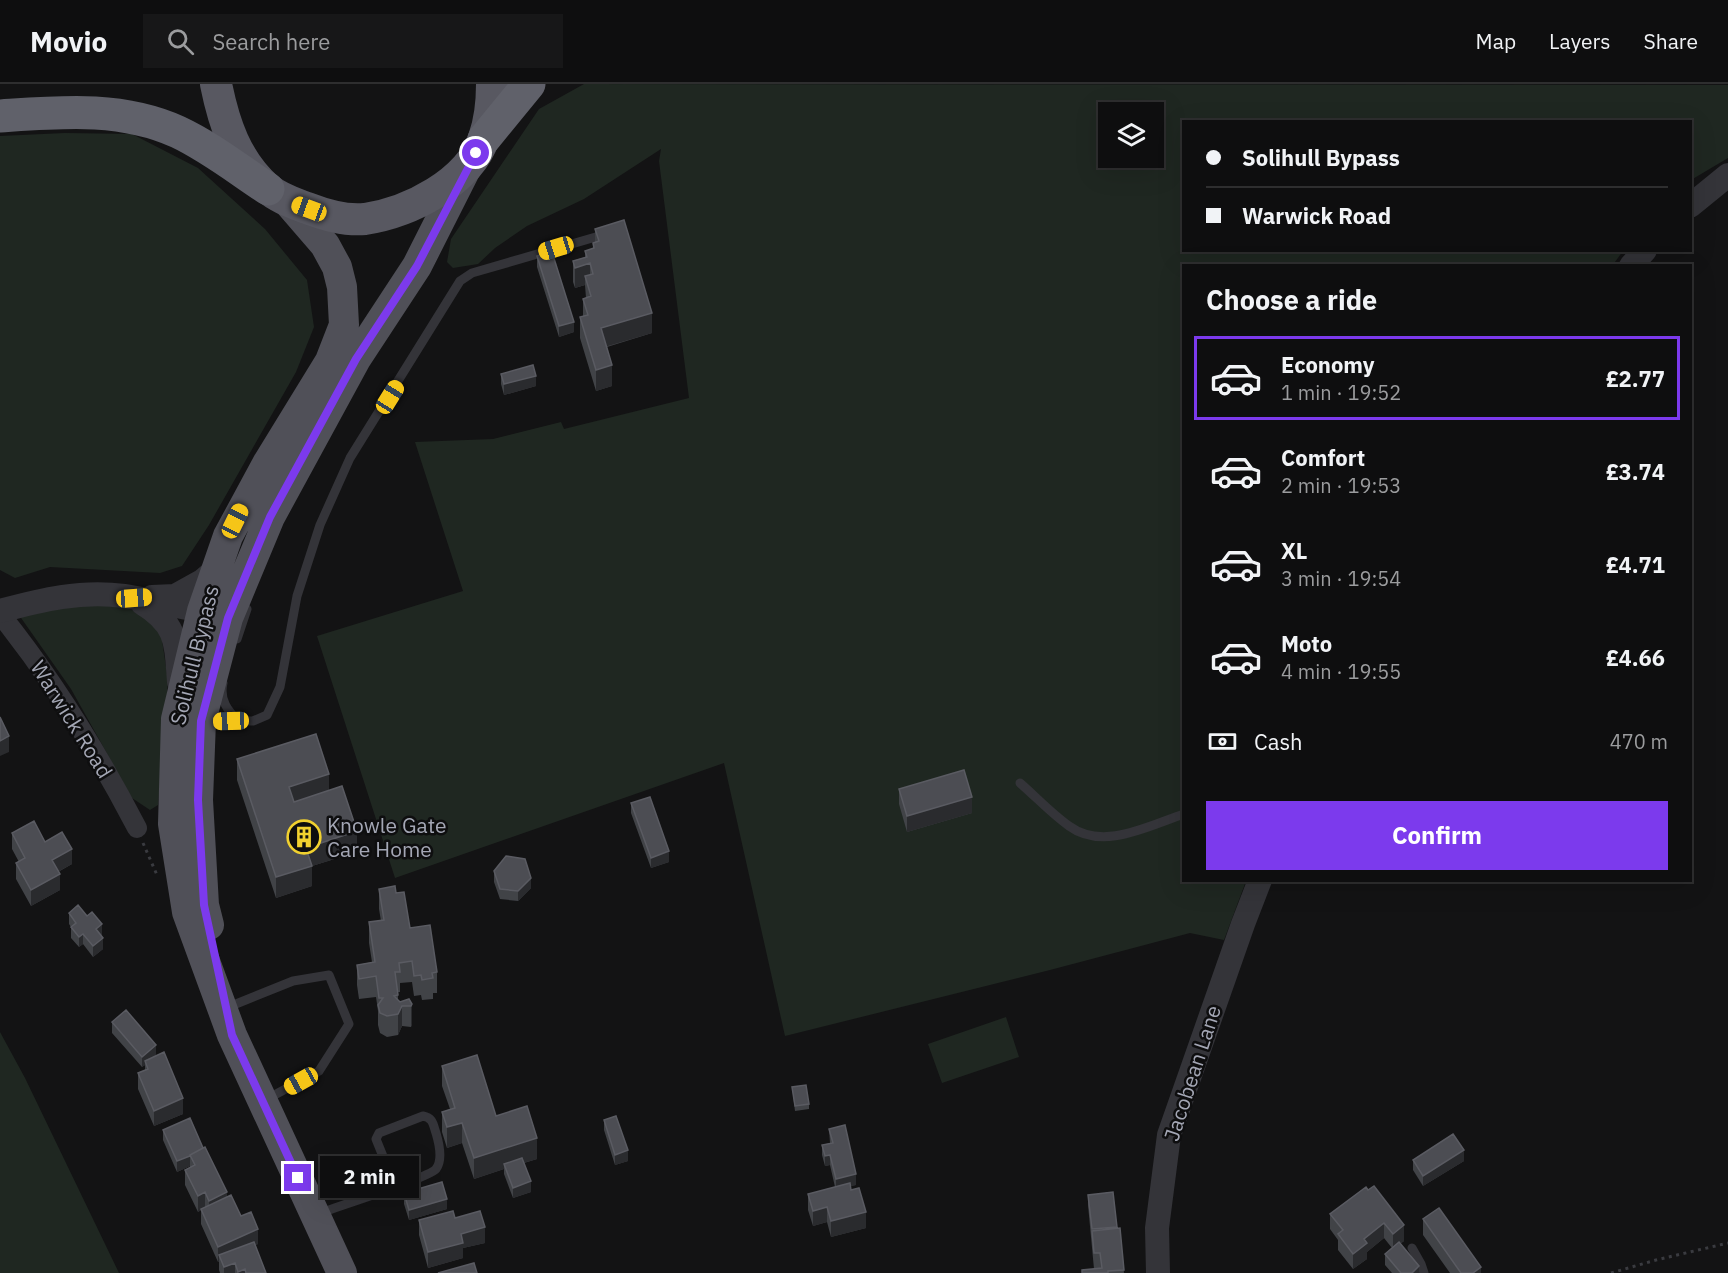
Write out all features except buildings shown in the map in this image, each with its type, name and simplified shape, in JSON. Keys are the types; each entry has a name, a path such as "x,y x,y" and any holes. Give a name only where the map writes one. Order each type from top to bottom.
{"highway":[{"path":"216,84 224,121 235,149 248,167 278,195"},
{"path":"484,139 492,100 492,84"},
{"path":"0,116 83,112 124,115 154,122 195,141 278,195 330,217 364,219 410,207 433,195 467,167 484,139 529,84"}],"main road":[{"path":"202,611 215,606 221,598 235,561 275,486 303,456 356,359 417,266 467,167"},
{"name":"Solihull Bypass","path":"229,1021 204,905 198,800 187,710 202,611 228,536 243,506 330,361 344,325 342,287 337,267 325,245 278,195"},
{"name":"Solihull Bypass","path":"229,1021 187,912 173,824 176,719 187,710 228,618 254,576 270,517 303,456"},
{"path":"229,1021 263,1102 342,1273"}],"street":[{"path":"1692,204 1728,175"},
{"path":"1633,264 1643,252"},
{"path":"134,598 175,596 202,581 216,569"},
{"path":"0,613 47,598 96,594 134,598 202,611"},
{"path":"134,598 158,613 167,623 176,644 187,710"},
{"name":"Warwick Road","path":"0,613 43,668 137,828"},
{"name":"Jacobean Lane","path":"1158,1273 1157,1228 1169,1136 1239,933 1259,882"}],"lane":[{"path":"187,710 239,722 253,722 267,715 280,687 297,596 320,525 350,458 460,281 472,273 606,234"},
{"path":"232,654 254,576"},
{"path":"225,676 222,688 227,710 239,722"},
{"path":"173,824 185,754"},
{"path":"1020,783 1069,827 1097,838 1110,838 1182,815"},
{"path":"229,1021 293,981 328,975 349,1024 320,1071 263,1102"},
{"path":"315,1215 432,1173 440,1158 438,1140 429,1117 423,1116 379,1133 376,1138 395,1186"},
{"path":"1412,1248 1424,1273"}],"path":[{"path":"1611,1273 1728,1243"}],"shaded area":[{"path":"584,84 1728,85 1728,158 1692,179 1692,120 1182,120 1182,252 1622,252 1613,264 1182,264 1182,882 1246,882 1224,940 1190,933 785,1036 724,763 395,878 317,636 463,591 415,442 493,439 561,422 564,429 689,398 659,161 661,149 584,199 527,226 495,248 478,264 453,268 447,262 451,239 539,109"},
{"path":"65,133 132,134 198,168 265,229 307,280 314,327 296,372 209,525 182,566 160,573 50,567 15,578 0,570 0,136"},
{"path":"102,601 145,614 161,633 168,681 158,805 150,810 132,798 71,689 19,615"},
{"path":"1006,1017 1019,1057 942,1083 928,1044"},
{"path":"0,1032 25,1078 119,1273 0,1273"}],"place":[{"name":"Knowle Gate Care Home","path":"304,837"}],"route":[{"path":"298,1178 232,1035 204,905 198,800 201,721 228,618 270,517 356,359 417,266 476,153"}]}
